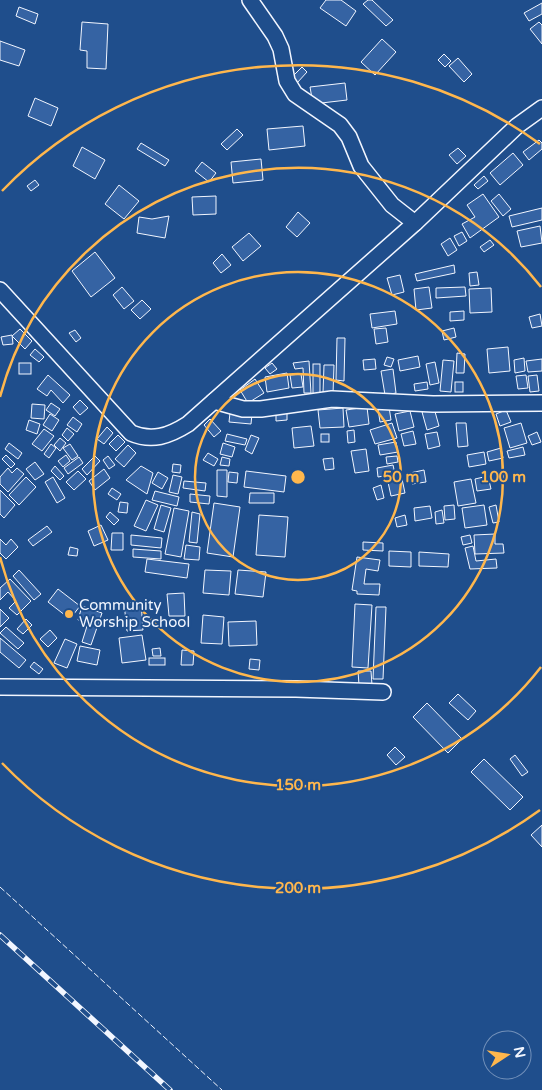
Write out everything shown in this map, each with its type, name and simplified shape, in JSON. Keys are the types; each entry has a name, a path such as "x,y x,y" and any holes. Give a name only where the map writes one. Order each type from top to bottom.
{"street":[{"path":"250,0 275,36 281,49 287,81 294,94 340,125 349,137 361,166 392,205 415,223"},
{"path":"0,290 131,433 143,438 157,438 174,432 188,424 415,223 517,126 542,108"},
{"path":"214,401 243,409 261,409 332,399 433,404 542,403"},
{"path":"0,687 296,689 382,692"}],"building":[{"path":"326,0 341,0 356,11 346,26 320,8"},
{"path":"368,0 372,0 393,20 386,26 363,4"},
{"path":"542,3 542,14 529,21 524,13"},
{"path":"19,7 38,14 35,24 16,16"},
{"path":"82,22 108,24 106,69 87,68 87,51 80,50"},
{"path":"539,22 542,25 542,44 530,29"},
{"path":"382,39 396,52 375,75 361,62"},
{"path":"0,41 25,50 19,66 0,60"},
{"path":"444,54 451,61 445,67 438,60"},
{"path":"458,58 472,74 464,82 449,66"},
{"path":"302,67 307,72 297,83 291,78"},
{"path":"345,83 347,100 313,104 310,87"},
{"path":"35,98 58,108 51,126 28,116"},
{"path":"303,126 305,146 269,150 267,129"},
{"path":"237,129 243,135 227,150 221,144"},
{"path":"539,140 542,143 542,149 529,160 523,152"},
{"path":"141,143 169,160 165,166 137,149"},
{"path":"82,147 105,160 95,179 73,166"},
{"path":"458,148 466,156 457,164 449,155"},
{"path":"513,153 523,165 500,185 490,173"},
{"path":"261,159 263,180 233,183 231,162"},
{"path":"202,162 216,173 209,182 195,171"},
{"path":"484,176 488,181 478,189 474,185"},
{"path":"35,180 39,185 31,191 27,186"},
{"path":"119,185 139,201 124,219 105,204"},
{"path":"483,194 499,217 470,238 462,224 475,217 467,205"},
{"path":"499,194 511,209 503,216 491,201"},
{"path":"216,196 216,214 193,215 192,197"},
{"path":"542,208 542,220 512,227 509,216"},
{"path":"298,212 310,223 297,237 286,227"},
{"path":"169,216 165,238 137,233 139,217 152,219"},
{"path":"540,226 542,243 521,247 517,231"},
{"path":"462,232 467,241 459,246 454,236"},
{"path":"249,233 261,246 243,261 232,247"},
{"path":"450,238 457,250 448,256 441,244"},
{"path":"490,240 494,245 484,252 480,247"},
{"path":"95,252 115,278 91,297 72,271"},
{"path":"222,254 231,265 221,273 213,263"},
{"path":"454,265 455,273 417,281 415,274"},
{"path":"477,272 479,285 470,286 469,273"},
{"path":"400,275 404,292 392,295 387,278"},
{"path":"122,287 134,301 124,309 113,295"},
{"path":"429,287 432,308 416,310 414,289"},
{"path":"465,287 466,296 436,298 436,288"},
{"path":"491,288 492,312 470,313 469,289"},
{"path":"142,300 151,309 140,319 131,310"},
{"path":"395,311 397,324 372,328 370,314"},
{"path":"464,311 464,320 450,321 450,312"},
{"path":"540,314 542,326 532,328 529,317"},
{"path":"386,328 388,342 376,344 374,329"},
{"path":"454,328 456,337 444,340 442,331"},
{"path":"20,329 32,341 25,349 12,336"},
{"path":"75,330 81,338 76,342 69,333"},
{"path":"12,335 13,344 3,345 1,337"},
{"path":"337,338 345,338 344,381 336,380"},
{"path":"508,347 510,371 489,373 487,349"},
{"path":"35,349 44,357 39,362 30,355"},
{"path":"457,353 465,354 464,373 456,373"},
{"path":"418,356 420,367 400,371 398,360"},
{"path":"387,357 394,359 391,367 384,365"},
{"path":"524,358 525,371 515,373 514,360"},
{"path":"375,359 376,369 364,370 363,360"},
{"path":"542,359 542,371 528,372 526,361"},
{"path":"443,360 454,361 451,392 440,391"},
{"path":"309,361 311,393 304,393 303,368 295,369 293,363"},
{"path":"435,362 439,383 430,385 426,364"},
{"path":"19,363 31,363 31,374 19,374"},
{"path":"272,363 277,369 270,374 265,368"},
{"path":"313,364 320,364 320,395 313,395"},
{"path":"324,365 334,365 333,394 323,393"},
{"path":"393,369 396,393 385,395 381,371"},
{"path":"287,373 289,388 267,392 265,377"},
{"path":"301,374 303,387 292,388 290,375"},
{"path":"48,375 70,395 63,403 51,390 47,396 37,389"},
{"path":"526,375 528,388 518,389 516,376"},
{"path":"537,375 539,391 530,392 528,376"},
{"path":"255,379 264,393 248,403 240,390"},
{"path":"427,382 428,389 415,391 414,384"},
{"path":"455,382 463,382 463,392 455,392"},
{"path":"80,400 88,408 80,415 73,407"},
{"path":"51,403 60,409 55,416 46,410"},
{"path":"32,404 45,405 44,419 31,418"},
{"path":"367,407 369,424 349,427 346,410"},
{"path":"389,407 391,420 380,422 378,409"},
{"path":"343,408 344,427 320,428 318,410"},
{"path":"434,408 439,426 427,430 422,412"},
{"path":"287,409 287,420 276,421 276,410"},
{"path":"506,410 511,422 500,426 496,414"},
{"path":"410,411 414,427 399,431 395,414"},
{"path":"230,413 252,414 251,424 229,422"},
{"path":"50,414 59,420 52,431 43,425"},
{"path":"73,417 82,424 77,432 67,425"},
{"path":"210,419 221,431 214,437 204,425"},
{"path":"29,420 40,424 37,434 26,430"},
{"path":"392,423 397,438 375,444 370,430"},
{"path":"456,423 466,423 468,446 458,447"},
{"path":"521,423 527,443 510,448 504,428"},
{"path":"311,426 314,446 294,448 292,428"},
{"path":"107,427 113,433 104,444 97,439"},
{"path":"67,428 74,434 68,441 62,435"},
{"path":"44,429 54,436 42,451 32,444"},
{"path":"354,430 355,442 348,443 347,431"},
{"path":"413,431 416,444 404,446 401,434"},
{"path":"437,432 440,446 428,449 425,434"},
{"path":"537,432 541,442 532,445 528,436"},
{"path":"227,434 247,439 245,445 225,441"},
{"path":"321,434 329,434 329,442 321,442"},
{"path":"118,435 125,442 116,451 109,444"},
{"path":"251,435 259,438 252,454 245,450"},
{"path":"60,438 66,443 60,451 54,445"},
{"path":"396,442 398,452 380,455 378,445"},
{"path":"9,443 22,453 18,459 5,449"},
{"path":"223,443 235,447 232,457 220,454"},
{"path":"51,444 56,448 49,458 44,454"},
{"path":"70,444 78,456 72,460 63,448"},
{"path":"128,445 136,453 124,467 115,459"},
{"path":"523,447 525,455 509,458 507,451"},
{"path":"501,448 503,458 489,461 487,452"},
{"path":"366,449 369,471 355,473 351,451"},
{"path":"484,452 486,464 469,467 467,455"},
{"path":"208,453 218,459 214,466 203,460"},
{"path":"6,455 15,464 11,468 2,459"},
{"path":"66,455 70,461 63,467 58,461"},
{"path":"95,456 100,461 87,475 82,469"},
{"path":"108,456 115,465 109,469 103,460"},
{"path":"397,456 398,462 387,464 386,457"},
{"path":"79,457 83,463 68,474 64,468"},
{"path":"222,457 230,459 229,466 220,465"},
{"path":"333,458 334,469 325,470 323,459"},
{"path":"35,462 44,474 35,480 26,469"},
{"path":"173,464 181,465 180,473 172,472"},
{"path":"393,465 395,474 378,477 377,468"},
{"path":"55,466 64,476 60,480 51,471"},
{"path":"141,466 153,473 147,494 126,480"},
{"path":"8,468 12,473 17,468 24,474 8,492 0,484 0,477"},
{"path":"104,469 110,478 95,490 89,481"},
{"path":"217,470 227,470 227,497 217,496"},
{"path":"424,470 426,482 412,484 410,473"},
{"path":"78,471 86,479 74,490 66,482"},
{"path":"246,471 286,476 284,492 244,487"},
{"path":"158,472 168,478 162,489 152,483"},
{"path":"229,472 238,473 237,483 228,482"},
{"path":"173,475 182,477 178,494 169,492"},
{"path":"488,476 491,489 477,491 475,479"},
{"path":"26,477 36,487 19,505 9,495"},
{"path":"53,477 65,498 57,503 45,482"},
{"path":"402,479 405,493 391,496 388,482"},
{"path":"471,479 476,503 458,506 454,482"},
{"path":"184,481 206,483 205,491 183,488"},
{"path":"381,485 384,498 377,500 373,488"},
{"path":"112,488 121,494 117,500 108,494"},
{"path":"0,490 15,505 4,518 0,514"},
{"path":"155,491 179,497 177,506 152,500"},
{"path":"250,493 274,493 274,503 249,503"},
{"path":"190,494 210,496 209,504 190,502"},
{"path":"146,500 158,505 146,531 134,526"},
{"path":"120,502 128,503 127,513 118,512"},
{"path":"214,503 240,507 233,557 207,553"},
{"path":"161,505 171,508 164,532 154,529"},
{"path":"454,505 455,519 445,520 444,506"},
{"path":"484,505 487,525 465,528 462,508"},
{"path":"496,505 499,522 493,523 489,507"},
{"path":"430,506 432,518 415,521 414,508"},
{"path":"174,508 189,511 181,557 165,554"},
{"path":"442,510 444,523 436,524 435,512"},
{"path":"110,512 119,520 114,525 106,517"},
{"path":"192,512 200,514 197,543 189,542"},
{"path":"259,515 288,517 285,557 256,555"},
{"path":"405,515 407,525 397,527 395,518"},
{"path":"101,525 108,540 94,546 88,531"},
{"path":"47,526 52,532 33,546 28,540"},
{"path":"112,533 123,533 123,550 111,550"},
{"path":"495,534 495,544 503,544 504,553 475,554 474,535"},
{"path":"131,535 162,538 161,548 131,545"},
{"path":"470,535 472,543 463,545 461,537"},
{"path":"0,539 6,545 11,539 18,547 6,559 0,553"},
{"path":"363,542 383,543 383,551 363,550"},
{"path":"186,545 200,547 199,560 184,559"},
{"path":"473,546 476,561 496,559 497,568 470,569 465,548"},
{"path":"70,547 78,549 77,556 68,555"},
{"path":"133,549 161,551 161,559 133,557"},
{"path":"389,551 411,552 411,567 389,566"},
{"path":"419,552 449,554 448,567 419,566"},
{"path":"357,557 380,560 378,571 366,569 364,584 380,584 379,595 357,594 357,591 352,590"},
{"path":"147,559 189,564 187,578 145,572"},
{"path":"19,570 41,594 34,600 13,576"},
{"path":"205,570 231,571 229,595 203,593"},
{"path":"238,570 266,572 263,597 235,594"},
{"path":"10,579 31,601 17,615 9,608 16,601 8,592 0,600 0,588"},
{"path":"58,589 80,606 70,619 48,602"},
{"path":"184,593 185,616 169,616 167,594"},
{"path":"141,602 143,630 127,631 124,603"},
{"path":"355,604 372,605 368,668 352,667"},
{"path":"82,606 102,613 91,645 82,642 88,623 78,620"},
{"path":"376,607 386,607 383,679 373,679"},
{"path":"0,609 9,618 0,627"},
{"path":"203,615 224,617 222,644 201,643"},
{"path":"26,619 32,625 23,634 17,629"},
{"path":"256,621 257,645 229,646 228,622"},
{"path":"6,627 24,643 18,649 0,633"},
{"path":"50,630 57,638 48,647 40,639"},
{"path":"142,635 146,660 122,663 119,638"},
{"path":"0,638 26,660 19,668 0,652"},
{"path":"65,639 77,644 67,668 54,663"},
{"path":"80,646 100,650 97,665 77,661"},
{"path":"160,648 161,656 153,656 152,649"},
{"path":"182,650 194,651 193,665 181,665"},
{"path":"149,658 165,658 165,665 149,665"},
{"path":"250,659 260,660 259,670 249,669"},
{"path":"34,662 43,669 39,674 30,667"},
{"path":"358,671 371,671 372,685 359,685"},
{"path":"458,694 476,711 468,720 449,703"},
{"path":"427,703 462,739 448,753 413,717"},
{"path":"395,747 405,757 396,765 387,755"},
{"path":"515,755 528,772 522,776 510,759"},
{"path":"484,759 523,797 510,810 471,772"},
{"path":"542,825 542,847 531,835"}],"railway":[{"path":"0,935 170,1090"}],"fence":[{"path":"0,887 222,1090"}],"place":[{"name":"Community Worship School","path":"69,614"}]}
